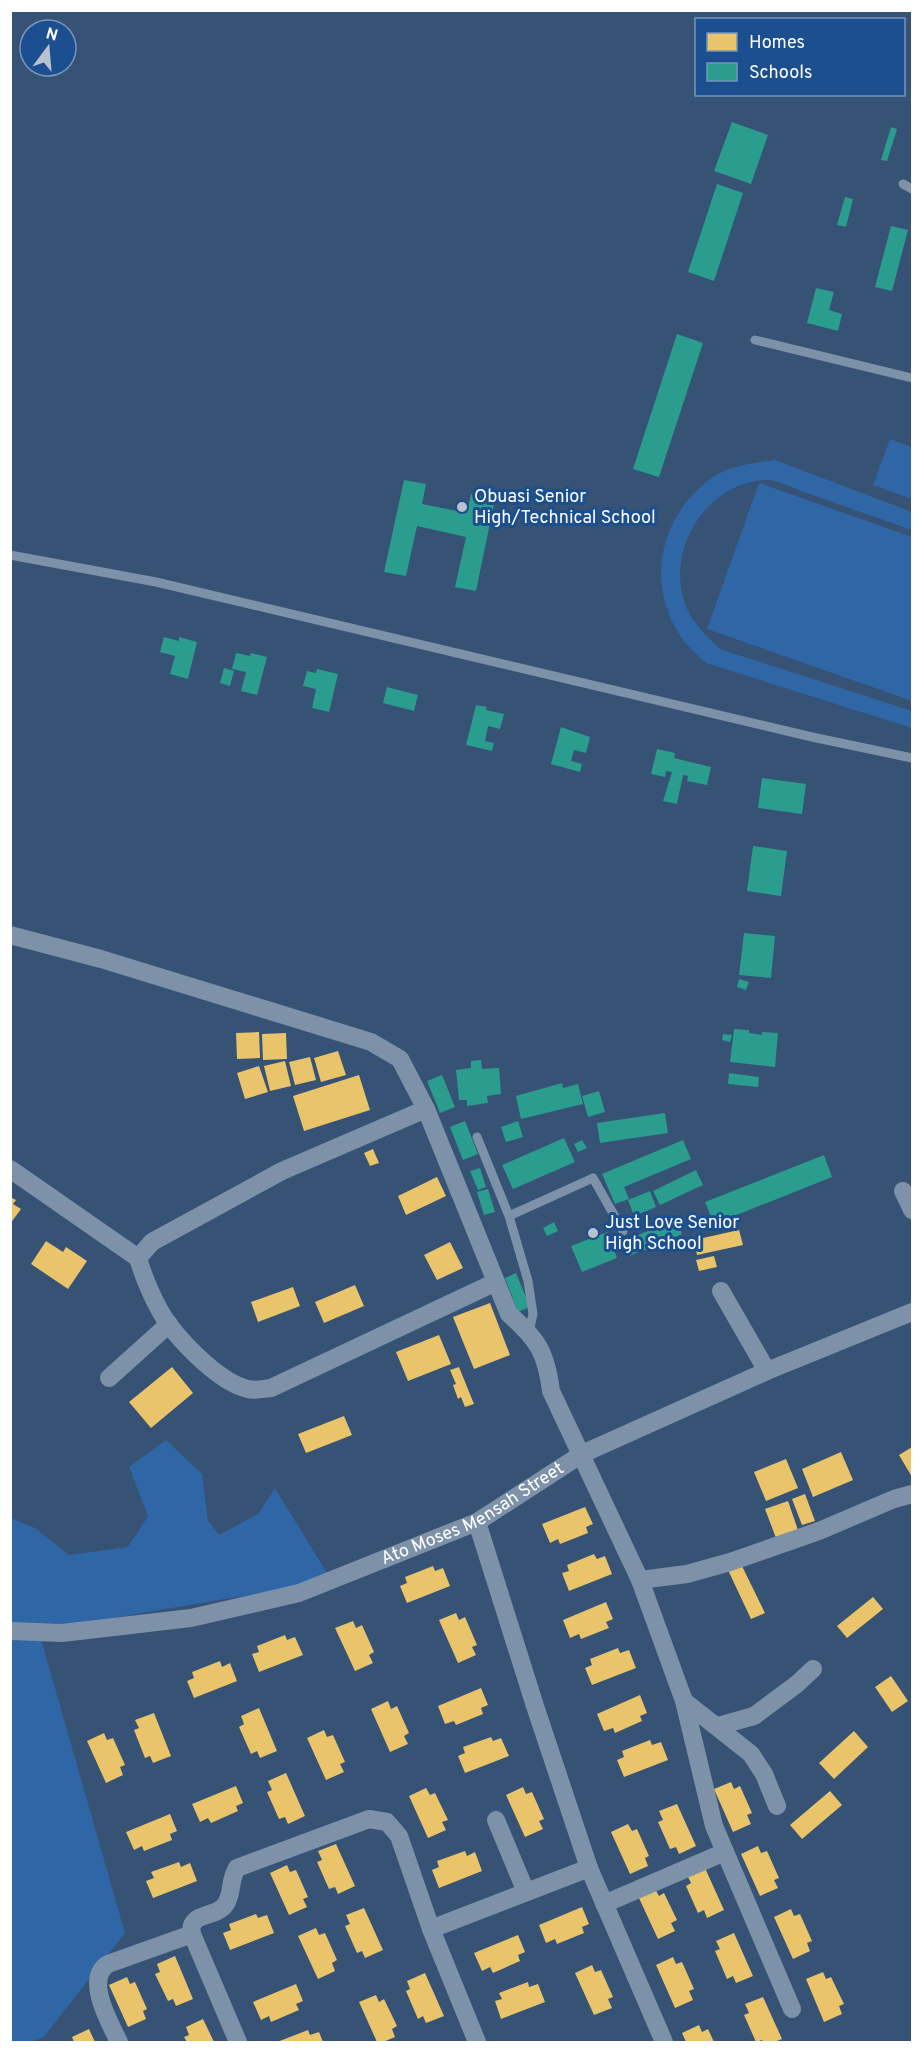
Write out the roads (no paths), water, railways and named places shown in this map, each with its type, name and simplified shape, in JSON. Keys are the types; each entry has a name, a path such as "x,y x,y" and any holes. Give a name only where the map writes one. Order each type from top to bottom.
{"street":[{"path":"10,935 101,959 371,1042 400,1059 426,1109 509,1314 529,1332 542,1351 548,1366 551,1391 640,1580 684,1701 714,1826 792,2009"},
{"path":"138,1258 152,1242 282,1171 426,1109"},
{"path":"10,1169 138,1258 144,1277 169,1324 201,1358 232,1384 251,1390 271,1388 496,1282"},
{"path":"903,1191 912,1210"},
{"path":"721,1291 767,1371"},
{"name":"Ato Moses Mensah Street","path":"10,1631 62,1634 191,1618 300,1593 477,1522 582,1454 767,1371 912,1312"},
{"path":"109,1378 169,1324"},
{"path":"640,1580 687,1574 730,1562 819,1531 894,1499 912,1494"},
{"path":"477,1522 589,1868 664,2043"},
{"path":"718,1726 754,1716 813,1669"},
{"path":"684,1701 751,1754 764,1774 777,1806"},
{"path":"238,2043 191,1927 197,1918 219,1910 225,1905 232,1875 237,1868 369,1819 387,1822 399,1836 431,1929 477,2043"},
{"path":"496,1820 526,1892"},
{"path":"604,1904 725,1852"},
{"path":"431,1929 589,1868"},
{"path":"119,2043 102,2003 97,1980 100,1970 108,1964 192,1934"}],"lane":[{"path":"903,184 912,189"},
{"path":"755,340 912,378"},
{"path":"10,555 156,582 912,758"},
{"path":"477,1137 508,1216 528,1281 533,1314 529,1332"},
{"path":"508,1216 593,1178 623,1231"}],"place":[{"name":"Obuasi Senior High/Technical School","path":"462,507"},
{"name":"Just Love Senior High School","path":"593,1233"}]}
